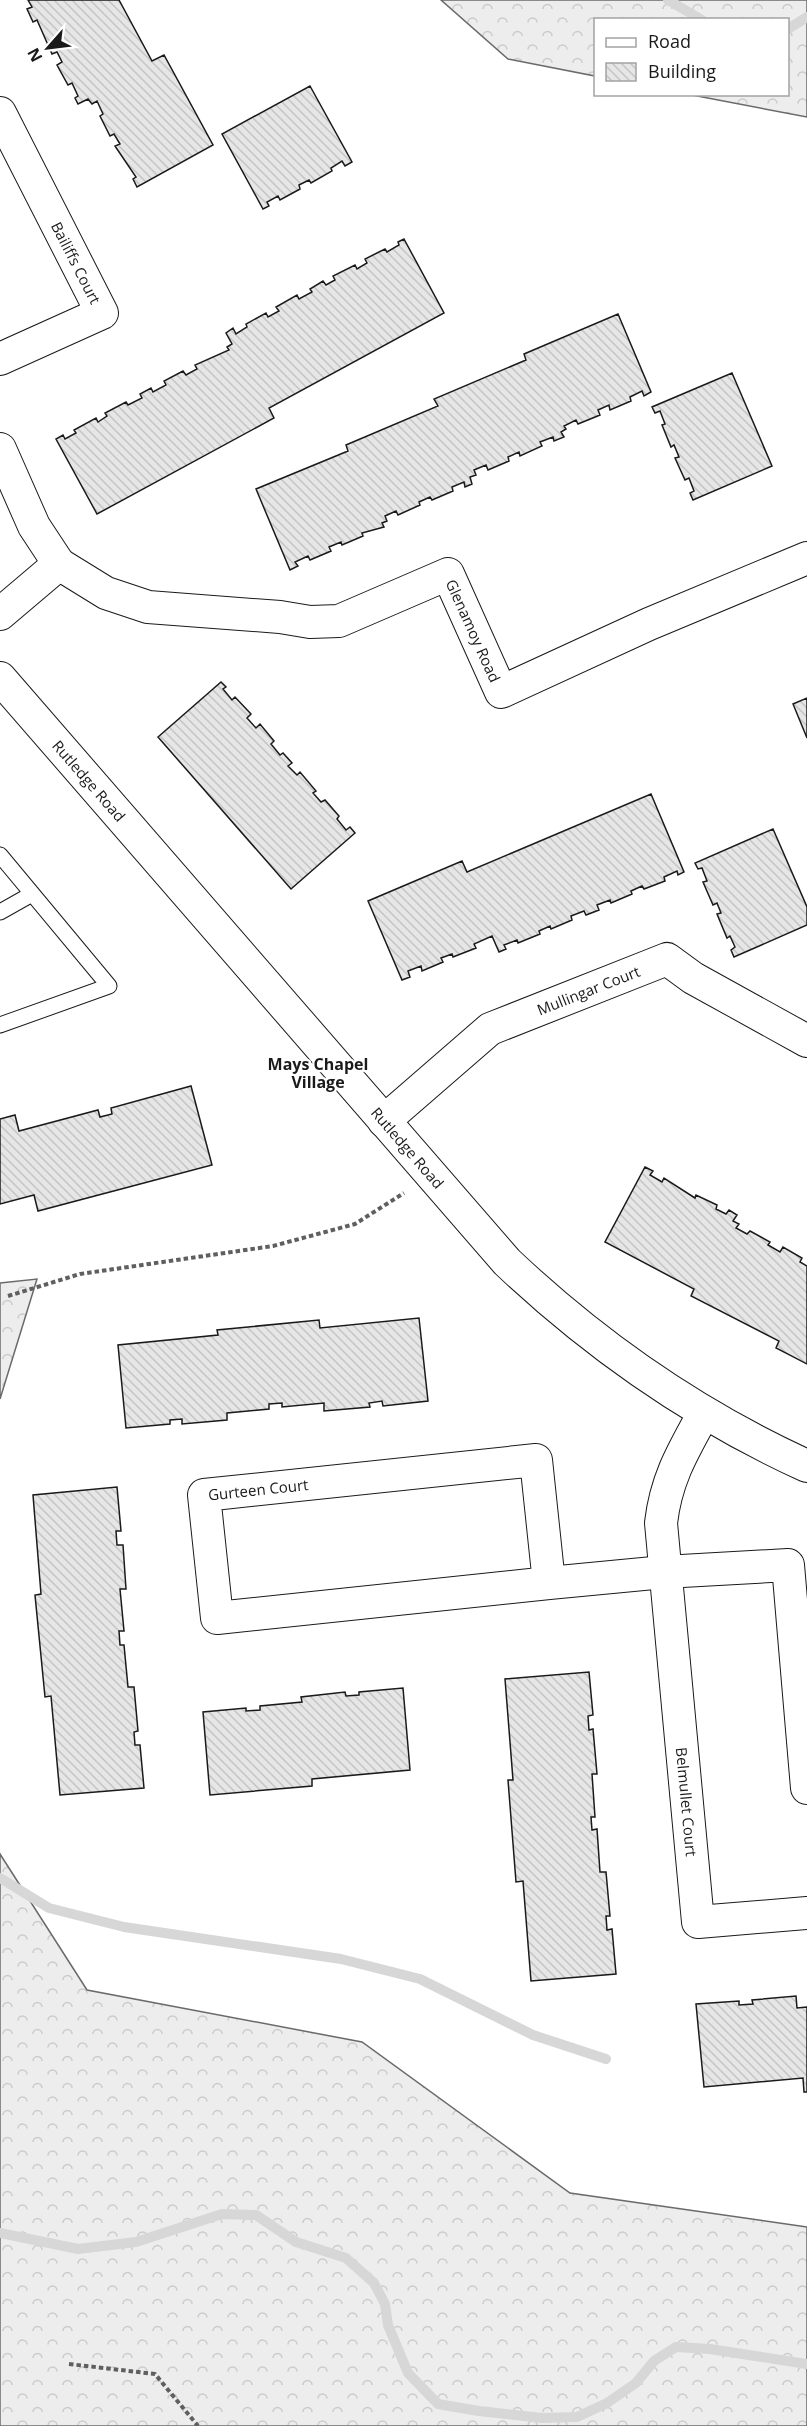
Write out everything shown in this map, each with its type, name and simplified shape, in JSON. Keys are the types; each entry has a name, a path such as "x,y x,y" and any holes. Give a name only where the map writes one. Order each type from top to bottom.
{"street":[{"name":"Bailiffs Court","path":"0,113 102,313 0,359"},
{"path":"0,448 34,526 59,564 0,614"},
{"name":"Glenamoy Road","path":"59,564 106,593 148,607 280,617 310,622 339,621 448,574 501,692 649,624 807,558"},
{"name":"Rutledge Road","path":"0,678 507,1263 556,1308 606,1348 704,1413 807,1466"},
{"name":"Mullingar Court","path":"384,1121 490,1029 667,959 693,978 807,1041"},
{"name":"Belmullet Court","path":"704,1413 672,1470 664,1497 661,1523 698,1922 807,1913"},
{"name":"Gurteen Court","path":"549,1583 536,1460 204,1495 217,1618 664,1572"},
{"path":"664,1572 788,1565 807,1788"}],"lane":[{"path":"0,855 109,986 0,1025"},
{"path":"0,912 32,894"}],"path":[{"path":"8,1296 80,1274 273,1246 355,1224 429,1174"},
{"path":"69,2364 155,2374 198,2426"}],"green space":[{"path":"441,0 807,0 807,117 697,96 789,96 789,18 594,18 594,76 508,59"},
{"path":"37,1279 0,1399 0,1283"},
{"path":"0,1854 87,1990 362,2042 570,2193 807,2227 807,2426 0,2426"}],"building":[{"path":"28,0 119,0 152,61 164,55 213,145 137,187 133,179 136,177 115,146 120,144 114,134 110,136 100,116 103,114 97,101 92,104 88,99 78,104 75,98 78,96 72,83 68,85 57,65 62,62 57,52 52,54 37,20 33,22 27,9 32,7"},
{"path":"310,86 352,162 345,166 342,161 331,168 332,171 311,183 309,180 299,185 300,189 280,200 278,196 267,202 269,206 263,209 222,134"},
{"path":"404,239 444,313 269,408 274,418 97,514 56,439 63,435 65,439 76,433 74,430 96,418 98,422 107,416 105,413 126,402 128,405 142,398 140,394 151,388 153,392 166,385 164,381 183,371 186,375 197,369 195,365 229,350 227,347 232,344 226,333 233,328 236,334 247,327 246,324 266,313 268,317 279,311 276,307 297,295 299,299 312,292 310,289 323,281 326,285 335,280 333,276 355,265 357,269 367,263 365,259 385,249 387,252"},
{"path":"618,314 651,392 644,396 642,391 630,397 631,401 610,410 609,405 598,410 600,415 578,424 576,420 564,426 566,429 561,432 564,437 554,441 553,437 540,442 542,446 520,456 519,452 508,457 509,461 488,470 486,465 474,470 476,475 470,477 472,484 465,487 464,482 452,487 453,491 432,500 430,497 419,502 420,505 398,515 396,511 385,516 387,521 382,523 384,527 362,533 363,536 342,545 341,542 329,547 331,551 310,560 308,556 295,562 298,566 290,570 256,489 348,451 346,445 438,406 434,399 526,360 524,354"},
{"path":"732,373 772,466 693,500 690,493 694,491 689,478 685,480 675,458 679,457 674,445 671,447 662,425 665,424 660,411 655,413 652,407"},
{"path":"221,682 226,687 223,689 232,700 235,697 251,714 247,718 256,728 260,724 274,741 271,744 280,755 283,753 292,763 288,766 297,775 300,772 316,791 313,793 321,802 325,800 339,816 337,819 346,830 350,827 355,833 291,889 158,737"},
{"path":"807,698 807,738 793,704"},
{"path":"651,794 684,872 678,875 677,871 664,877 665,881 644,889 642,886 631,891 632,894 611,903 610,900 597,905 599,910 586,915 584,911 571,916 572,920 551,929 550,926 539,931 540,934 518,943 517,940 504,945 506,949 499,952 492,936 474,944 476,948 453,957 452,954 441,958 443,962 422,971 421,966 408,971 410,977 402,980 368,901 462,861 467,872"},
{"path":"773,829 807,907 807,925 734,957 731,950 735,947 730,936 727,938 717,914 721,913 717,903 713,905 703,882 707,881 702,868 698,869 695,863"},
{"path":"191,1086 212,1165 38,1211 34,1195 0,1204 0,1119 15,1115 19,1131 98,1110 100,1117 112,1114 111,1108"},
{"path":"645,1167 653,1171 650,1175 662,1182 664,1178 695,1198 696,1195 717,1205 716,1209 726,1214 729,1210 737,1215 733,1221 739,1224 736,1228 747,1234 750,1231 770,1242 768,1245 780,1252 783,1247 802,1258 800,1262 807,1266 807,1364 776,1348 779,1341 691,1296 694,1289 605,1242"},
{"path":"419,1318 428,1401 383,1406 382,1401 369,1403 370,1407 324,1411 324,1403 282,1407 282,1403 269,1404 269,1409 227,1413 227,1420 182,1424 182,1419 170,1420 170,1424 126,1428 118,1345 218,1335 217,1330 319,1320 320,1328"},
{"path":"117,1487 121,1531 116,1531 117,1545 123,1545 126,1589 120,1589 124,1631 119,1631 120,1645 124,1645 128,1687 134,1687 138,1731 134,1732 135,1745 140,1745 144,1788 60,1795 51,1696 45,1697 35,1595 41,1594 33,1495"},
{"path":"589,1672 593,1715 588,1716 589,1730 593,1729 597,1774 592,1774 595,1817 591,1817 592,1830 597,1829 600,1872 606,1872 610,1916 606,1916 607,1930 612,1929 616,1974 531,1981 523,1881 516,1882 508,1780 513,1780 505,1679"},
{"path":"403,1688 410,1770 312,1779 312,1786 210,1795 203,1712 246,1708 246,1711 260,1710 260,1706 302,1702 301,1697 345,1692 346,1696 359,1695 359,1692"},
{"path":"796,1996 797,2008 807,2007 807,2092 804,2092 803,2078 704,2087 696,2004 739,2001 739,2005 753,2004 752,2000"}],"waterway":[{"path":"668,0 699,18"},
{"path":"789,28 807,17"},
{"path":"0,1878 49,1908 124,1927 341,1959 420,1979 533,2035 606,2059"},
{"path":"0,2233 78,2249 136,2242 222,2214 256,2215 296,2242 346,2258 374,2283 385,2304 388,2325 408,2373 438,2404 479,2411 542,2418 577,2417 607,2403 636,2383 654,2361 676,2347 710,2349 807,2364"}],"district":[{"name":"Mays Chapel Village","path":"318,1073"}]}
